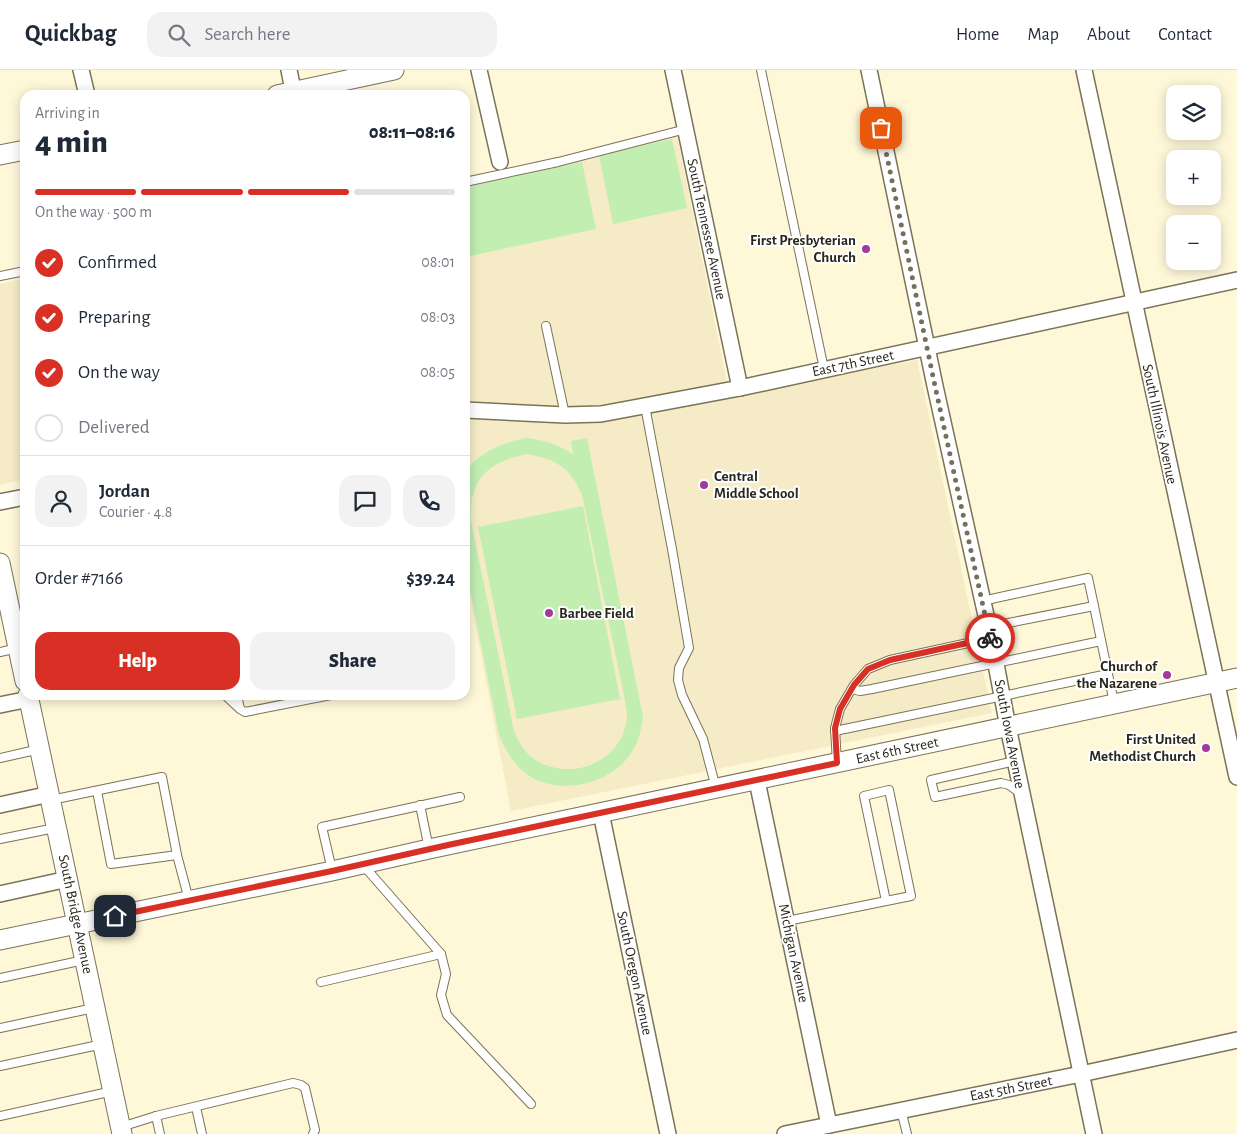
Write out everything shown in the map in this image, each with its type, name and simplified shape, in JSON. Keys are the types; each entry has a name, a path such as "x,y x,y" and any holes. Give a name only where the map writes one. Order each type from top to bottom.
{"street":[{"path":"81,70 86,90"},
{"path":"288,90 289,70"},
{"path":"480,70 500,162"},
{"name":"South Tennessee Avenue","path":"673,70 740,388"},
{"name":"South Iowa Avenue","path":"869,70 996,663 1094,1134"},
{"name":"South Illinois Avenue","path":"1084,70 1237,777"},
{"path":"306,90 389,71"},
{"path":"0,155 20,151"},
{"name":"East 7th Street","path":"470,410 566,415 600,414 740,388 1237,280"},
{"path":"0,502 20,498"},
{"name":"South Bridge Avenue","path":"0,563 9,650 20,675"},
{"name":"East 6th Street","path":"0,940 363,865 429,849 1237,678"},
{"path":"0,705 20,695"},
{"name":"South Bridge Avenue","path":"29,700 86,959 121,1131"},
{"name":"Michigan Avenue","path":"757,781 829,1124"},
{"path":"0,805 50,797"},
{"name":"South Oregon Avenue","path":"601,813 668,1134"},
{"path":"0,894 68,879"},
{"name":"East 5th Street","path":"785,1134 1081,1074 1237,1040"}],"lane":[{"path":"761,70 824,369"},
{"path":"470,181 558,162 686,129"},
{"path":"0,276 20,272"},
{"path":"546,326 566,415"},
{"path":"645,406 689,648 679,668 678,680 682,694 703,739 716,789"},
{"path":"982,601 1088,578 1114,704"},
{"path":"837,763 835,731 840,709 852,689 868,669 890,660 1094,606"},
{"path":"852,689 872,689 1101,641"},
{"path":"835,731 1108,674"},
{"path":"230,700 245,712 306,700"},
{"path":"238,700 240,709"},
{"path":"0,758 40,749"},
{"path":"1015,761 932,780 936,797 1001,782 1009,785 1022,795"},
{"path":"50,797 97,791 162,777 177,856 189,900"},
{"path":"787,921 911,896 889,790 864,796 886,900"},
{"path":"97,791 111,864 177,856"},
{"path":"332,871 322,827 460,797"},
{"path":"420,805 429,849"},
{"path":"0,840 57,827"},
{"path":"363,865 441,954 446,974 441,995 447,1015 531,1104"},
{"path":"321,982 441,954"},
{"path":"0,978 86,959"},
{"path":"0,1028 96,1008"},
{"path":"0,1066 103,1044"},
{"path":"121,1131 156,1116 293,1083 305,1088 315,1130 313,1134"},
{"path":"0,1116 113,1091"},
{"path":"196,1107 202,1134"},
{"path":"902,1110 906,1134"},
{"path":"156,1116 160,1134"}],"shaded area":[{"name":"Central Middle School","path":"677,135 730,397 917,360 992,713 511,811 470,599 470,184 596,158 596,153"},
{"path":"20,279 20,480 0,485 0,284"}],"green space":[{"path":"672,139 687,208 613,224 599,155"},
{"path":"582,162 596,229 470,256 470,186"},
{"path":"525,438 556,445 573,454 571,441 587,438 643,717 636,745 622,764 611,773 584,784 554,785 541,782 528,775 511,757 499,735 470,590 470,466 484,454 499,446","holes":["526,454 546,459 567,471 582,495 627,711 625,727 621,737 608,754 599,761 589,765 567,769 557,768 536,761 524,749 514,731 471,521 473,494 483,475 491,468 501,462"]},
{"name":"Barbee Field","path":"583,506 620,699 517,719 478,527"}],"way so far":[{"path":"881,128 990,638"}],"place":[{"name":"First Presbyterian Church","path":"866,249"},
{"name":"Central Middle School","path":"704,485"},
{"name":"Barbee Field","path":"549,613"},
{"name":"Church of the Nazarene","path":"1167,675"},
{"name":"First United Methodist Church","path":"1206,748"}],"route":[{"path":"115,916 837,763 835,728 840,709 854,685 868,669 890,660 990,638"}]}
